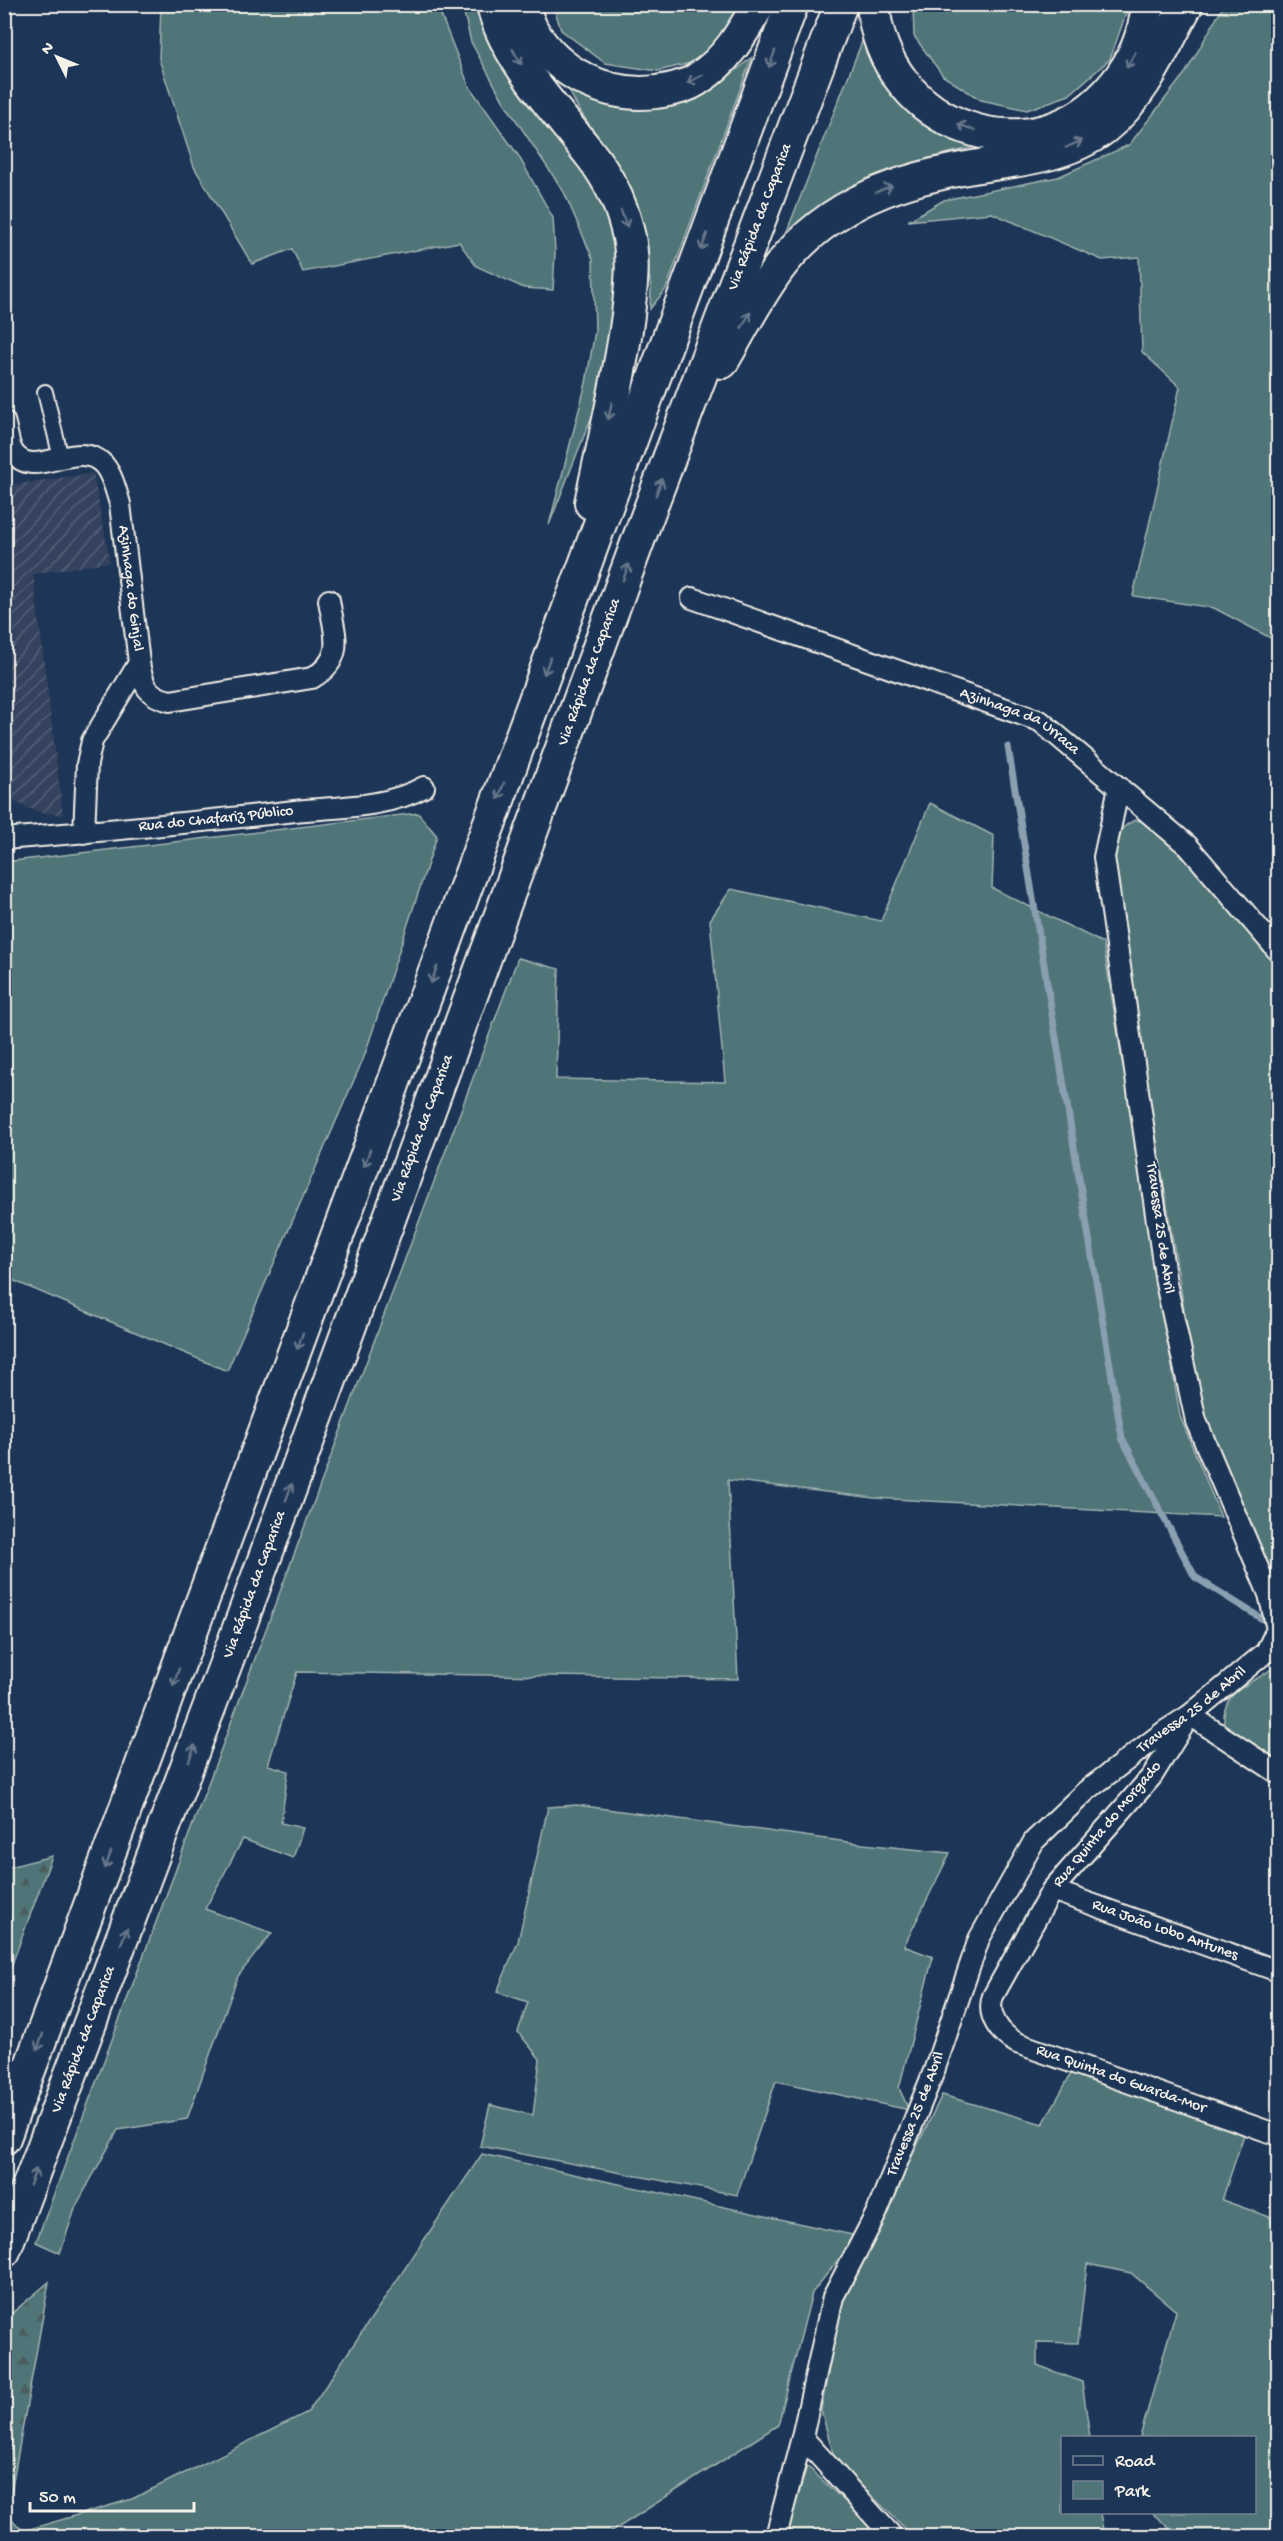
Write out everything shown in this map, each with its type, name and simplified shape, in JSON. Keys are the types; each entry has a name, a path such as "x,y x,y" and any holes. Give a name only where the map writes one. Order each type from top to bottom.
{"highway":[{"path":"493,4 504,34 522,66 599,165 628,230 633,271 623,351 568,611"},
{"path":"522,4 532,30 574,75 597,86 621,92 646,93 673,89 698,80 719,63 739,39 759,4"},
{"path":"4,2138 197,1622 792,4"},
{"name":"Via Rápida da Caparica","path":"4,2251 235,1640 675,443 841,4"},
{"path":"873,4 878,38 885,57 894,72 919,101 949,121 968,128 982,132 1019,135 1044,131 1071,121 1089,110 1108,93 1133,57 1147,17 1148,4"},
{"path":"675,443 765,288 783,263 811,234 846,208 891,186 939,172 1010,162 1052,152 1082,141 1101,130 1134,99 1148,78 1187,4"}],"street":[{"path":"45,392 61,458"},
{"name":"Azinhaga do Ginjal","path":"4,421 12,451 22,462 33,465 74,455 87,456 103,464 112,478 120,504 139,663 92,741 87,764 84,833"},
{"name":"Azinhaga da Urraca","path":"692,598 1040,721 1188,846 1278,951"},
{"path":"139,663 143,685 151,694 170,701 312,678 326,670 332,661 336,646 329,600"},
{"name":"Rua do Chafariz Público","path":"4,839 84,833 382,801 406,797 424,787"},
{"name":"Travessa 25 de Abril","path":"776,2536 802,2438 833,2297 877,2212 934,2071 979,1939 1034,1841 1086,1791 1165,1731 1190,1715 1266,1652 1277,1629 1269,1594 1196,1421 1166,1283 1104,857 1119,787"},
{"path":"1190,1715 1278,1773"},
{"name":"Rua Quinta do Morgado","path":"993,1996 1052,1890 1152,1776 1190,1715"},
{"name":"Rua João Lobo Antunes","path":"1052,1890 1278,1971"},
{"name":"Rua Quinta do Guarda-Mor","path":"993,1996 991,2008 995,2021 1003,2034 1017,2043 1278,2135"},
{"path":"802,2438 892,2536"}],"shaded area":[{"path":"93,473 110,562 33,574 63,815 43,813 5,797 5,486"}],"green space":[{"path":"1126,4 1127,11 1110,59 1069,95 1027,110 981,100 943,76 914,36 913,5"},
{"path":"161,5 437,5 469,86 518,155 553,218 555,252 553,290 524,288 476,266 459,242 303,272 292,249 252,264 194,167 159,59"},
{"path":"462,5 479,5 597,183 623,261 617,352 549,525 586,383 595,331 593,259 564,192 504,102 471,42"},
{"path":"553,5 749,5 707,59 658,71 605,63 561,30"},
{"path":"1224,5 1278,5 1278,642 1214,608 1133,596 1180,387 1142,352 1139,257 1102,260 992,213 908,221 944,200 1058,177 1129,145 1186,72"},
{"path":"871,19 882,67 980,146 912,163 869,179 830,203 812,218 777,256"},
{"path":"752,57 666,289 650,309 651,289 644,236 621,173 578,108 564,80 629,105 654,108 670,106 700,95 714,87"},
{"path":"930,803 994,836 992,888 1103,943 1180,1416 1221,1517 874,1498 728,1480 738,1679 297,1672 268,1765 288,1771 281,1823 303,1828 293,1858 243,1839 205,1909 272,1933 238,1976 187,2119 118,2130 76,2206 60,2253 36,2242 518,958 559,969 556,1079 725,1082 710,920 731,889 881,921"},
{"path":"418,813 437,836 364,1057 227,1371 5,1277 5,862"},
{"path":"1135,820 1149,824 1163,832 1177,844 1203,873 1234,915 1278,963 1278,1596 1214,1458 1199,1401 1112,867 1118,834"},
{"path":"1278,1663 1278,1770 1224,1726 1224,1712 1234,1694"},
{"path":"577,1805 863,1844 950,1853 904,1946 933,1957 899,2088 909,2110 776,2081 737,2195 480,2146 490,2105 533,2115 540,2059 518,2032 528,2002 497,1992 518,1942 548,1807"},
{"path":"52,1856 5,1983 5,1868"},
{"path":"1072,2072 1244,2135 1222,2200 1278,2220 1278,2536 1178,2536 1153,2514 1256,2514 1256,2436 1140,2436 1176,2311 1131,2273 1087,2264 1078,2343 1037,2342 1037,2365 1082,2382 1090,2436 1061,2436 1061,2514 1100,2514 1104,2536 913,2536 835,2460 821,2410 842,2299 942,2095 1043,2124"},
{"path":"482,2154 857,2236 812,2293 778,2425 605,2536 21,2536 23,2531 132,2499 308,2412"},
{"path":"49,2282 7,2514 23,2531 21,2536 5,2536 5,2332 11,2314"},
{"path":"807,2466 882,2536 786,2536"}],"waterway":[{"path":"1008,747 1122,1438 1195,1577 1272,1625"}]}
